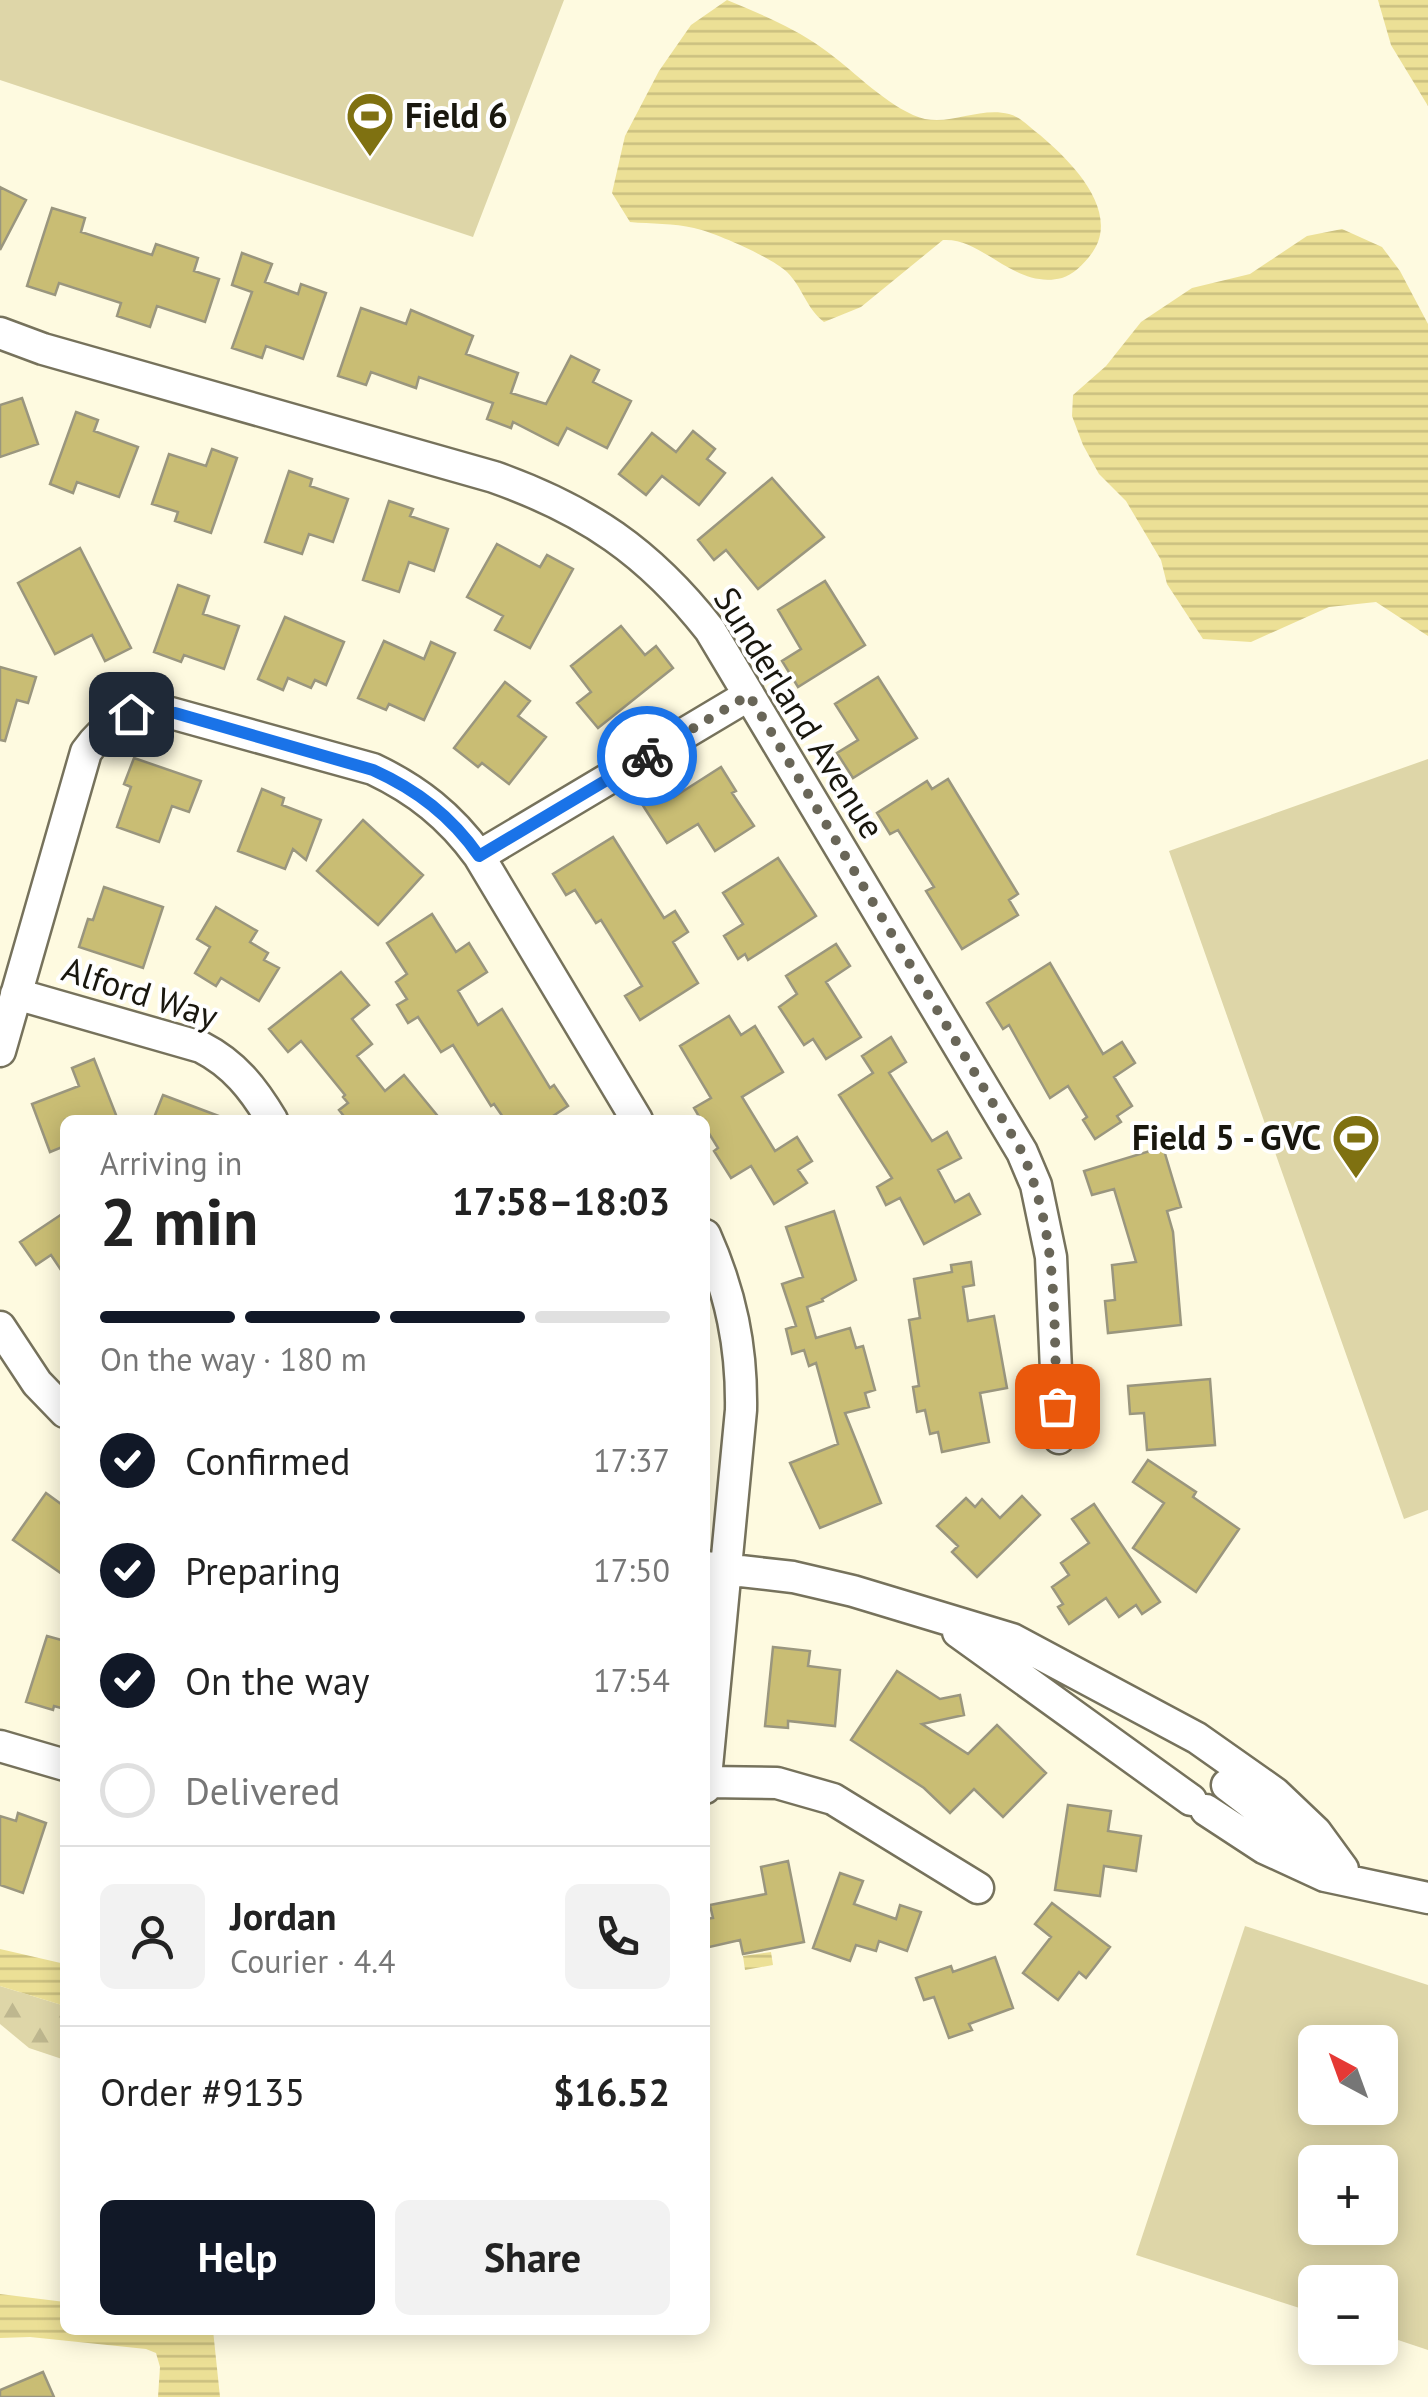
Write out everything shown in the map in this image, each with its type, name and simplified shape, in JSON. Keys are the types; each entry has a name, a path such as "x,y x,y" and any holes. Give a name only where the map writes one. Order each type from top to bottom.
{"street":[{"name":"Sunderland Avenue","path":"0,333 43,349 494,477 544,495 616,536 655,568 710,630 1022,1152 1046,1221 1051,1257 1058,1438"},
{"path":"479,856 749,695"},
{"path":"0,1051 86,752 105,729 131,714 175,713 373,770 430,802 479,856 634,1115"},
{"name":"Alford Way","path":"16,994 200,1047 228,1063 250,1085 269,1115"},
{"path":"710,1245 724,1276 742,1365 741,1410 716,1567 710,1698"},
{"path":"0,1327 36,1383 60,1407"},
{"path":"716,1567 853,1591 1012,1639 1197,1738 1275,1794 1316,1832 1343,1869"},
{"path":"943,1621 1264,1848 1324,1876 1428,1898"},
{"path":"1088,1678 1318,1855 1375,1886"},
{"path":"0,1746 60,1764"},
{"path":"710,1785 777,1782 833,1799 978,1888"}],"green space":[{"name":"Field 6","path":"0,0 564,0 473,237 0,80"},
{"name":"Field 5 - GVC","path":"1428,759 1428,1510 1404,1519 1169,851"},
{"path":"1245,1926 1428,1985 1428,2350 1398,2340 1398,2265 1298,2265 1298,2307 1136,2255"},
{"path":"0,1986 60,2004 60,2058 29,2048 0,2024"}],"shaded area":[{"path":"727,0 811,40 913,115 937,120 997,112 1021,120 1063,156 1085,182 1099,212 1101,227 1092,253 1067,276 1045,280 1029,277 972,246 943,240 861,307 824,322 787,272 757,253 694,228 630,222 612,193 625,136 659,71 691,25"},
{"path":"1378,0 1428,0 1428,106 1391,45"},
{"path":"1342,229 1382,247 1400,271 1428,324 1428,636 1376,602 1329,607 1251,642 1203,639 1167,584 1161,560 1126,501 1099,474 1083,445 1072,416 1073,395 1106,366 1141,322 1192,288 1250,274 1307,236"},
{"path":"0,1949 60,1963 60,2004 0,1986"},
{"path":"771,1952 773,1965 745,1970 743,1956"},
{"path":"0,2294 60,2301 60,2335 214,2335 220,2397 158,2397 160,2367 156,2353 146,2349 30,2337 0,2338"}],"building":[{"path":"0,187 26,200 0,250"},
{"path":"52,208 85,218 81,232 152,255 156,244 198,258 194,271 219,279 205,322 157,306 150,327 117,316 121,303 59,283 55,295 27,286"},
{"path":"242,253 272,264 265,282 298,294 301,284 326,293 303,359 266,346 262,358 232,348 252,292 232,285"},
{"path":"361,308 406,324 411,310 473,336 466,354 518,373 511,393 546,404 571,356 599,370 593,382 631,401 607,448 567,428 558,445 513,422 511,428 487,419 493,403 419,377 416,388 371,372 366,385 338,376"},
{"path":"22,398 38,444 0,457 0,405"},
{"path":"76,412 98,420 94,431 138,447 119,497 77,482 73,493 50,484"},
{"path":"693,431 715,449 707,459 725,473 699,505 662,476 646,495 619,474 652,433 676,452"},
{"path":"212,449 237,458 211,533 175,521 178,512 152,504 169,454 206,466"},
{"path":"289,471 312,479 310,486 348,499 333,542 309,534 302,554 265,542"},
{"path":"772,478 824,537 758,589 726,550 714,560 698,540"},
{"path":"389,501 413,509 410,516 448,529 434,571 409,562 399,592 363,580"},
{"path":"497,544 540,567 547,555 573,569 530,648 495,630 503,616 467,597"},
{"path":"80,548 131,648 105,661 92,635 55,654 18,583"},
{"path":"825,581 865,645 798,687 782,661 801,649 778,610"},
{"path":"178,585 209,596 203,614 239,626 224,669 184,655 181,662 154,652"},
{"path":"285,617 344,642 326,685 315,680 311,688 288,678 283,690 258,679"},
{"path":"621,626 645,655 656,646 673,668 598,728 577,703 591,692 571,666"},
{"path":"384,641 424,659 431,642 455,653 424,720 389,704 386,710 358,698"},
{"path":"0,667 36,677 28,703 17,700 5,741 0,740"},
{"path":"878,677 917,738 853,778 837,753 858,740 835,704"},
{"path":"505,682 530,701 518,716 546,737 509,784 454,748"},
{"path":"134,758 201,781 189,812 172,806 159,842 117,827 131,787 124,784"},
{"path":"721,767 736,791 732,793 754,826 715,851 698,824 667,843 642,804 668,787 674,797"},
{"path":"948,779 1018,894 1009,900 1018,915 962,949 926,891 934,887 898,830 890,834 877,813 927,781 932,789"},
{"path":"262,789 284,798 282,805 321,820 306,860 293,849 285,869 238,851"},
{"path":"363,820 423,875 378,925 317,871"},
{"path":"613,837 664,918 675,911 688,932 673,942 698,983 640,1020 625,996 642,986 601,920 596,923 575,890 566,895 553,874"},
{"path":"778,858 816,916 748,960 745,954 738,959 724,936 743,924 723,893"},
{"path":"104,887 163,907 143,968 79,947"},
{"path":"216,907 257,931 250,942 268,953 264,960 279,968 259,1001 221,978 216,986 195,973 210,947 197,939"},
{"path":"432,914 456,952 469,943 487,972 458,991 478,1025 502,1009 550,1088 554,1085 568,1106 554,1115 502,1115 494,1104 491,1106 453,1045 441,1052 418,1017 408,1023 397,1005 407,999 396,982 407,974 387,943"},
{"path":"836,944 850,966 826,982 861,1037 826,1059 813,1039 804,1045 779,1007 797,994 786,976"},
{"path":"1050,963 1103,1054 1122,1042 1135,1063 1114,1077 1132,1106 1117,1116 1121,1122 1095,1139 1068,1086 1050,1098 1009,1025 1003,1029 987,1003"},
{"path":"341,972 369,1005 352,1019 372,1044 357,1056 385,1091 404,1075 437,1115 343,1115 339,1110 348,1103 345,1095 301,1041 288,1052 269,1029"},
{"path":"729,1016 741,1035 755,1026 783,1072 742,1097 775,1151 797,1137 812,1161 798,1170 807,1183 774,1204 751,1166 731,1178 714,1151 718,1148 710,1135 710,1115 698,1115 694,1108 711,1098 680,1046"},
{"path":"891,1037 906,1062 889,1073 932,1141 947,1132 961,1158 938,1170 955,1202 969,1194 980,1214 924,1244 900,1198 886,1205 877,1187 892,1178 839,1095 873,1073 862,1056"},
{"path":"94,1059 116,1115 60,1115 60,1148 50,1152 32,1104 79,1086 72,1068"},
{"path":"163,1095 216,1115 155,1115"},
{"path":"1163,1147 1181,1207 1167,1211 1173,1232 1181,1325 1108,1333 1105,1301 1115,1300 1112,1265 1136,1262 1114,1189 1092,1195 1084,1171"},
{"path":"834,1211 856,1280 807,1307 816,1338 850,1328 856,1348 863,1346 875,1390 865,1393 869,1407 845,1413 881,1503 820,1528 790,1463 838,1444 816,1363 809,1366 804,1350 792,1354 786,1329 796,1326 782,1284 803,1277 786,1227"},
{"path":"60,1215 60,1268 51,1255 36,1265 20,1242"},
{"path":"971,1262 974,1285 963,1287 968,1321 994,1316 1007,1388 980,1393 989,1442 942,1452 938,1432 930,1434 925,1410 917,1412 913,1387 919,1386 909,1320 920,1318 914,1279 952,1272 951,1265"},
{"path":"1210,1379 1215,1445 1147,1450 1144,1413 1130,1414 1128,1386"},
{"path":"1148,1460 1196,1492 1193,1497 1239,1529 1196,1592 1133,1548 1164,1503 1133,1482"},
{"path":"46,1493 60,1503 60,1573 13,1540"},
{"path":"1022,1496 1040,1515 977,1577 952,1552 958,1546 937,1526 966,1498 975,1507 982,1499 1000,1518"},
{"path":"1094,1504 1160,1602 1142,1614 1136,1605 1119,1617 1106,1598 1069,1624 1052,1587 1069,1575 1061,1563 1089,1543 1072,1519"},
{"path":"47,1636 60,1640 60,1708 54,1706 53,1710 26,1702"},
{"path":"773,1647 810,1651 808,1666 840,1670 835,1726 788,1721 788,1728 765,1726"},
{"path":"897,1671 940,1699 960,1695 964,1715 922,1724 968,1754 997,1725 1046,1773 1003,1817 974,1789 950,1813 924,1788 851,1740"},
{"path":"1068,1805 1111,1811 1108,1831 1141,1836 1136,1871 1104,1866 1100,1896 1055,1890"},
{"path":"18,1813 46,1823 23,1893 0,1885 0,1816 16,1821"},
{"path":"788,1861 804,1942 743,1954 740,1940 710,1947 710,1905 766,1894 761,1867"},
{"path":"840,1873 863,1881 854,1904 896,1919 900,1905 921,1912 907,1951 879,1941 876,1951 856,1945 850,1961 813,1948"},
{"path":"1052,1903 1110,1947 1086,1978 1079,1972 1058,2000 1023,1973 1051,1937 1035,1924"},
{"path":"995,1957 1013,2008 969,2024 972,2030 949,2038 934,1997 924,2000 916,1978 951,1966 953,1972"},
{"path":"43,2372 54,2397 0,2397 0,2390"}],"way so far":[{"path":"647,756 749,695 1022,1152 1046,1221 1051,1257 1057,1406"}],"place":[{"name":"Field 6","path":"370,158"},
{"name":"Field 5 - GVC","path":"1356,1180"}],"route":[{"path":"131,714 160,710 175,713 373,770 430,802 465,836 479,856 647,756"}]}
